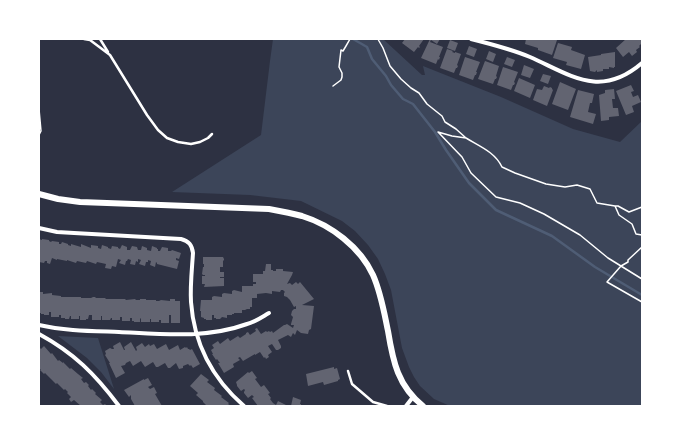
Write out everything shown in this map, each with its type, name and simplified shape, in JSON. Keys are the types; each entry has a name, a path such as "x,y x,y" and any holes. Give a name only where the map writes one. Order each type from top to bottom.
{"main road":[{"path":"39,194 58,199 80,202 269,209 295,214 320,224 336,233 350,245 363,258 372,273 381,298 396,369 404,384 423,406"}],"street":[{"path":"471,39 500,46 571,76 593,82 605,82 616,79 627,74 642,63"},
{"path":"39,228 57,232 181,239 190,243 193,248 191,302 193,318 201,347 212,371 231,394 244,406"},
{"path":"39,326 67,330 176,334 215,332 238,327 269,313"},
{"path":"39,334 58,345 82,363 103,384 119,406"},
{"path":"406,406 414,397"}],"lane":[{"path":"84,39 90,40 110,55"},
{"path":"100,39 147,115 158,130 167,138 178,142 191,144 200,142 212,134"},
{"path":"348,371 352,384 373,402 387,406"}],"path":[{"path":"333,86 341,80 342,73 339,67 341,50 343,51 350,39"},
{"path":"379,40 390,66 400,79 419,94 427,104 442,116 445,122 466,138 494,155 502,167 546,184 565,187 577,186 590,189 597,202 618,206 629,212 642,207"},
{"path":"39,109 41,131 39,135"},
{"path":"466,138 438,132 462,157 471,173 496,197 520,203 544,214 580,236 608,258 642,279"},
{"path":"615,206 619,215 632,224 636,234 642,235"},
{"path":"642,247 628,260 628,262 621,266 607,282 642,302"}],"shaded area":[{"path":"273,39 383,39 422,75 425,75 423,66 501,97 573,129 620,142 642,121 642,406 450,406 434,399 420,386 409,367 402,348 391,290 385,274 378,259 355,231 342,221 301,201 250,195 172,192 261,135"},
{"path":"58,336 98,338 114,389 101,372 87,358"}],"building":[{"path":"405,39 424,39 419,46 420,47 418,47 414,52 402,43"},
{"path":"430,39 440,39 437,44 431,40 430,42 443,47 439,60 438,59 436,64 421,58"},
{"path":"526,39 557,40 552,55 538,50 538,48 525,44"},
{"path":"626,39 642,39 642,43 636,50 637,52 632,56 629,52 623,57 616,48"},
{"path":"450,40 458,43 455,51 447,48"},
{"path":"558,43 572,47 571,50 585,55 581,69 566,65 567,62 553,58"},
{"path":"469,46 477,49 474,57 466,54"},
{"path":"447,49 461,54 457,65 458,66 454,73 440,68"},
{"path":"489,51 496,54 493,62 486,59"},
{"path":"615,52 614,68 609,67 609,69 603,69 603,71 597,72 597,70 595,72 590,71 588,57"},
{"path":"465,57 480,62 473,80 459,75"},
{"path":"507,57 515,60 512,67 504,64"},
{"path":"485,61 499,66 497,77 493,84 478,79"},
{"path":"524,65 534,69 530,78 521,75"},
{"path":"503,67 518,72 511,90 497,85"},
{"path":"543,74 551,76 548,84 540,81"},
{"path":"519,78 535,85 530,98 514,91"},
{"path":"560,82 576,89 568,110 552,104"},
{"path":"631,85 634,91 631,92 633,97 638,95 641,102 632,106 634,112 626,115 616,91"},
{"path":"544,86 550,87 553,90 547,106 533,100 537,89 542,90"},
{"path":"614,89 615,99 612,99 613,108 618,108 619,116 609,117 609,120 601,121 599,95 605,93 605,90"},
{"path":"578,90 594,94 588,112 596,114 593,124 570,117"},
{"path":"39,239 59,242 59,244 62,242 71,246 71,244 81,247 81,244 91,248 91,245 98,246 98,248 101,249 102,245 111,249 112,246 120,249 122,245 127,247 127,250 130,250 132,246 137,247 138,250 141,250 142,246 151,251 152,246 157,248 158,251 160,251 162,247 168,248 168,251 172,250 181,253 179,259 176,258 176,260 179,261 177,269 157,264 156,262 155,267 150,265 151,261 148,260 145,266 139,264 141,260 138,259 138,262 136,261 135,265 130,264 131,260 128,259 125,265 119,263 121,260 118,259 116,267 112,266 111,269 105,268 106,264 97,262 96,264 87,261 86,263 77,261 76,263 52,258 50,264 47,263 47,261 44,263 39,262"},
{"path":"203,257 223,257 223,267 220,267 220,272 224,272 224,277 220,278 224,278 224,286 204,287 205,284 202,284 202,276 205,276 202,274 204,267"},
{"path":"266,264 271,264 271,270 273,271 276,271 276,269 283,269 283,271 293,272 287,284 290,283 292,285 296,282 298,284 300,282 314,299 302,305 314,306 311,329 309,330 308,334 301,333 297,330 295,335 293,333 291,337 288,335 278,340 281,348 278,350 276,350 272,344 268,346 272,352 266,359 260,352 243,361 240,357 238,358 240,360 233,364 234,367 224,373 218,363 220,363 217,359 216,360 211,350 214,348 212,345 218,341 220,344 228,338 230,341 238,336 240,338 248,332 250,335 256,331 255,329 257,328 261,334 266,331 272,331 273,333 287,324 293,328 294,325 291,324 293,317 291,315 292,311 296,309 296,306 294,307 290,300 284,296 285,292 283,290 280,292 272,291 272,294 257,294 257,298 252,298 252,307 250,307 250,309 242,310 242,313 227,315 227,318 222,317 220,319 216,319 214,318 214,315 212,315 212,320 206,320 201,317 201,300 212,300 212,297 214,296 222,297 222,294 224,293 232,294 232,291 234,290 242,292 242,286 253,286 256,282 253,282 253,274 263,274"},
{"path":"39,292 43,292 43,294 52,293 52,295 61,297 95,297 126,300 146,299 156,301 170,301 170,299 175,299 175,301 180,301 180,323 171,323 171,315 169,315 169,323 161,323 161,320 159,320 159,322 151,322 151,319 150,322 141,322 140,318 140,322 132,321 132,318 130,318 130,321 122,321 122,317 120,317 120,320 112,320 111,318 110,320 102,320 102,316 101,320 92,320 92,315 89,315 88,319 86,320 80,320 80,316 79,319 71,319 70,316 69,319 65,319 61,318 61,315 59,315 59,317 51,317 51,312 49,312 49,315 39,313"},
{"path":"120,342 125,350 124,347 131,342 136,351 136,347 142,343 145,347 149,344 150,346 154,344 157,349 166,344 169,350 178,345 180,350 187,347 190,350 192,349 200,364 193,368 188,364 179,369 176,363 170,368 168,368 165,363 156,367 153,362 145,367 141,361 133,366 130,361 121,366 125,373 116,378 105,355 105,351 110,348 114,349 113,346"},
{"path":"44,346 58,361 63,362 83,378 81,379 84,383 86,382 91,390 92,389 102,400 100,402 107,406 81,406 74,400 71,402 69,399 71,397 67,393 68,392 57,383 56,384 39,368 39,347 41,349"},
{"path":"334,367 334,369 337,368 340,379 338,381 324,385 323,382 308,386 306,374"},
{"path":"252,371 257,378 255,379 261,387 264,385 270,393 268,394 273,403 276,405 278,401 288,406 258,406 252,398 254,397 252,395 248,398 244,393 245,390 244,389 241,391 236,382 248,372 249,373"},
{"path":"201,374 209,380 207,382 215,388 214,390 231,406 207,406 196,395 198,393 190,386"},
{"path":"148,378 152,385 148,387 150,389 154,387 157,393 155,394 162,406 135,406 131,399 131,395 129,397 124,390"},
{"path":"293,397 301,400 301,406 291,406"}],"waterway":[{"path":"353,39 367,47 372,59 386,76 391,85 403,99 413,104 435,132 469,183 496,210 552,236 595,267 642,295"}]}
